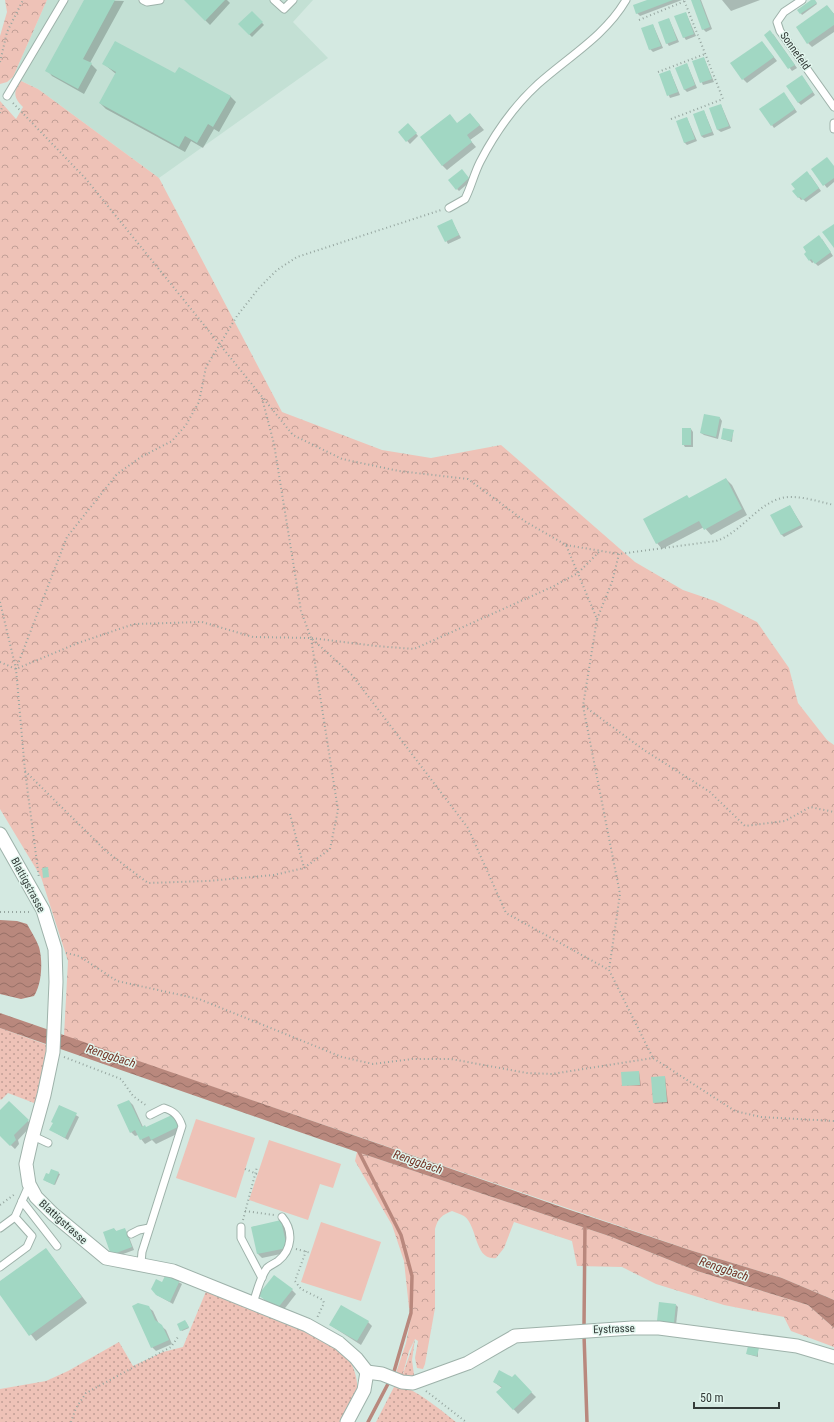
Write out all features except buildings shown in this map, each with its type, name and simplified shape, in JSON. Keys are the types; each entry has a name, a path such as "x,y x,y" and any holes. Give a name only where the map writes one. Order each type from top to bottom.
{"street":[{"name":"Blattigstrasse","path":"0,834 43,910 55,949 56,982 54,1024 56,1054 26,1164 29,1184 36,1197 47,1209 102,1255 113,1260 172,1271 312,1328 339,1343 356,1358 367,1372"},
{"name":"Eystrasse","path":"408,1382 468,1364 508,1339 529,1333 659,1328 797,1346 834,1357"},
{"path":"347,1422 364,1390 367,1372 382,1374 408,1382"}],"lane":[{"path":"7,96 64,0"},
{"path":"143,0 147,2 160,0"},
{"path":"274,0 284,9 293,0"},
{"path":"449,208 465,199 479,163 502,125 519,104 538,84 599,34 617,15 626,0"},
{"name":"Sonnefeld","path":"802,0 784,12 777,22 780,31 834,107"},
{"path":"834,123 834,129"},
{"path":"141,1264 142,1252 149,1228 182,1126 180,1119 172,1110 164,1108 150,1115"},
{"path":"33,1136 48,1143"},
{"path":"0,1228 15,1217 29,1184"},
{"path":"22,1201 57,1246"},
{"path":"0,1267 27,1247 32,1236 15,1217"},
{"path":"253,1303 262,1278 268,1267 278,1261 289,1247 290,1230 282,1217"},
{"path":"241,1227 241,1238 262,1278"},
{"path":"131,1234 149,1228"}],"path":[{"path":"0,62 7,32 23,0"},
{"path":"639,20 684,0 723,99 671,119"},
{"path":"658,72 705,54"},
{"path":"7,96 86,179 293,435 342,459 399,471 468,479 526,522 566,545 599,552 620,554 723,539 771,501 781,498 792,497 834,505"},
{"path":"16,668 67,537 117,474 141,457 172,441 186,425 199,402 206,367 237,316 259,288 277,270 297,257 449,208"},
{"path":"25,771 107,852 148,883 274,875 304,868 330,849 338,810 311,638 301,611 274,444 261,397"},
{"path":"566,545 597,619"},
{"path":"0,662 16,668 134,624 202,622 253,637 311,638 414,649 552,587 578,573 599,552"},
{"path":"609,970 620,894 583,706 597,619 612,582 620,554"},
{"path":"0,602 16,668 25,771 39,879"},
{"path":"311,638 352,675 468,828 506,913 609,970 653,1058 735,1111 761,1117 834,1121"},
{"path":"583,706 644,750 710,792 744,826 785,821 810,807 834,812"},
{"path":"290,814 304,868"},
{"path":"0,912 20,913 43,910"},
{"path":"55,949 79,956 117,981 199,999 342,1057 373,1064 412,1059 451,1059 527,1073 552,1074 653,1058"},
{"path":"56,1054 121,1079 133,1096 146,1106 150,1115"},
{"path":"241,1227 257,1167"},
{"path":"245,1169 256,1173"},
{"path":"245,1211 273,1214 282,1217"},
{"path":"289,1247 311,1253"},
{"path":"306,1251 295,1281 301,1289 319,1297 324,1303 312,1328"},
{"path":"71,1422 79,1403 86,1393 171,1347 178,1337"},
{"path":"408,1382 466,1422"}],"shaded area":[{"path":"47,0 313,0 293,22 328,58 159,178 38,89 13,77"}],"green space":[{"path":"5,0 47,0 13,77 7,82 0,84 0,36 7,12"},
{"path":"19,80 38,89 159,178 282,412 382,450 431,458 501,445 635,562 683,590 715,601 757,622 789,668 798,703 827,740 834,745 834,1300 782,1278 693,1251 64,1036 68,961 41,877 0,809 0,101 16,119 23,107 15,95"},
{"path":"0,1028 47,1045 38,1098 34,1103 8,1093 1,1100 0,1099"},
{"path":"196,1119 255,1138 236,1198 176,1178"},
{"path":"269,1140 341,1164 333,1188 320,1184 308,1220 249,1200"},
{"path":"357,1152 609,1236 697,1271 808,1305 834,1328 834,1347 791,1331 784,1317 724,1305 656,1284 622,1267 577,1266 572,1241 514,1222 504,1248 496,1258 489,1257 480,1249 472,1227 464,1216 452,1211 441,1217 435,1229 435,1308 425,1364 423,1369 417,1368 415,1358 418,1341 415,1339 409,1351 402,1377 396,1373 406,1343 413,1308 409,1308 404,1261 392,1225 355,1161"},
{"path":"321,1222 381,1242 361,1301 301,1282"},
{"path":"207,1289 261,1310 301,1328 320,1338 347,1358 354,1369 357,1380 357,1388 352,1403 341,1422 0,1422 0,1389 46,1381 68,1371 119,1342 133,1366 163,1352 183,1347"},
{"path":"415,1339 412,1360 414,1375 412,1378 402,1377"},
{"path":"396,1383 420,1395 456,1422 376,1422"}],"water":[{"path":"0,920 17,921 27,924 38,944 41,959 41,972 39,985 34,996 21,999 0,994"},
{"name":"Renggbach","path":"0,1013 567,1209 693,1251 782,1278 834,1300 834,1328 808,1305 697,1271 609,1236 357,1152 0,1028"}],"waterway":[{"path":"358,1150 401,1235 412,1276 411,1313 393,1375"},
{"path":"584,1327 585,1224"},
{"path":"584,1335 587,1422"},
{"path":"368,1422 390,1380"}]}
